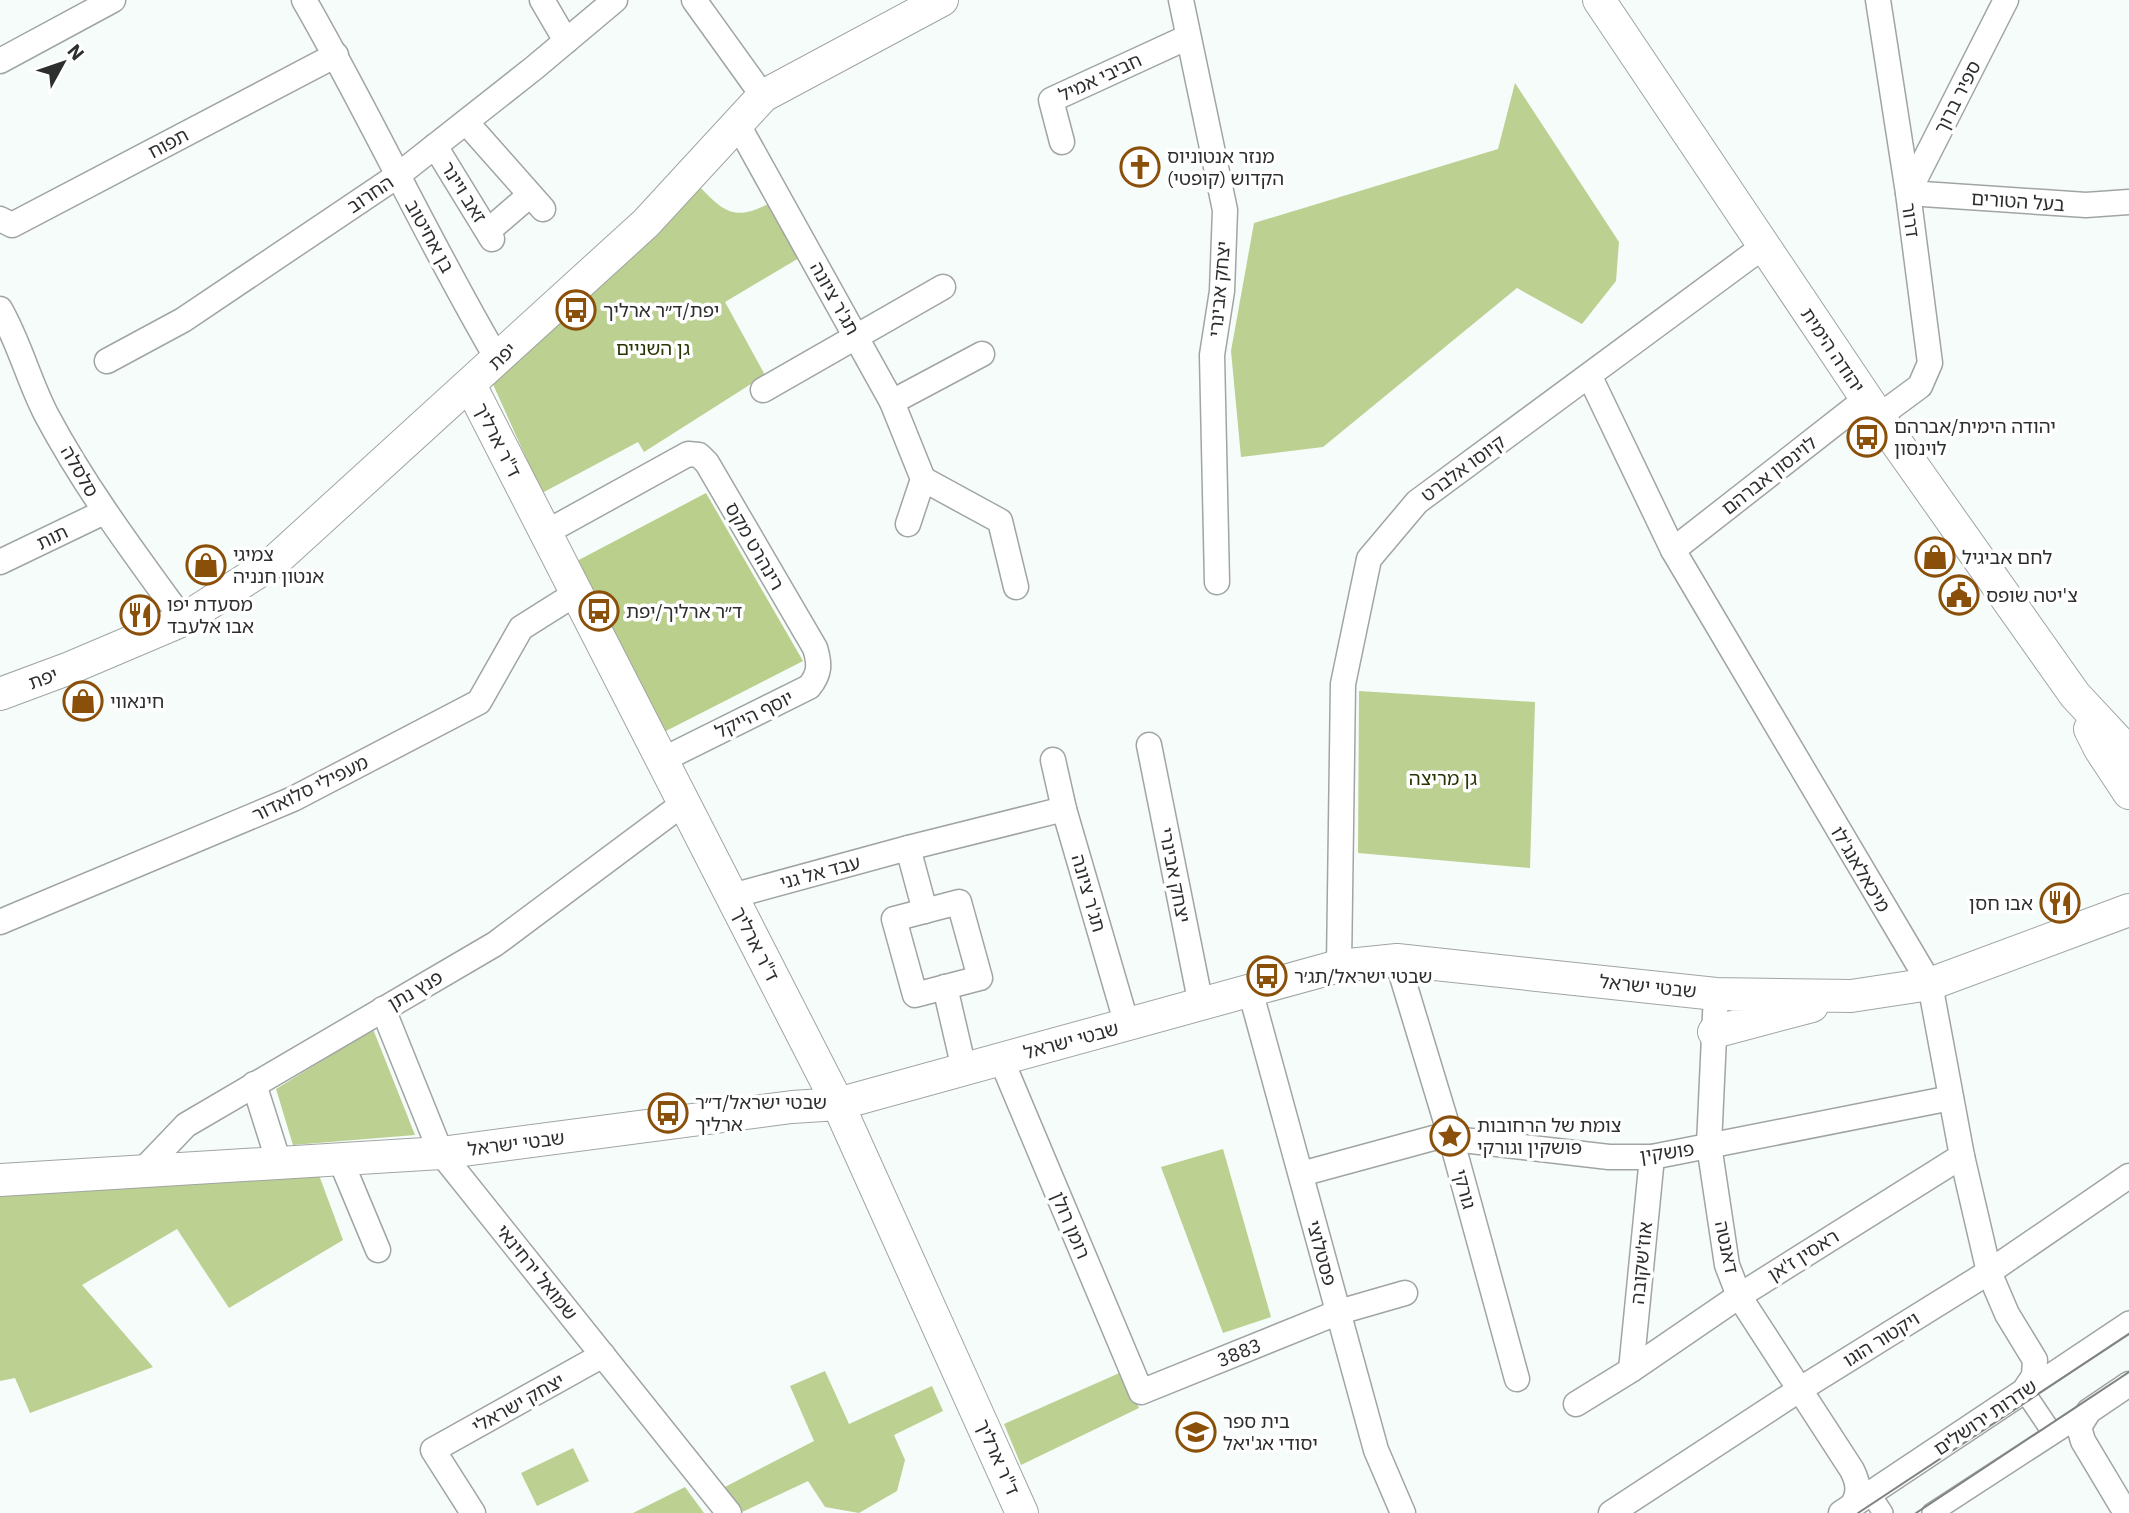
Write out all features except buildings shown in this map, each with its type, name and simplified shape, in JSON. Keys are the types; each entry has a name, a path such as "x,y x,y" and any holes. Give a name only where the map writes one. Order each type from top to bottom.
{"street":[{"path":"0,61 113,0"},
{"name":"בן אחיטוב","path":"304,0 498,360"},
{"path":"542,0 566,41"},
{"name":"החרוב","path":"107,361 183,320 397,176 615,0"},
{"path":"694,0 764,96"},
{"name":"יפת","path":"0,694 70,668 183,620 275,561 646,223 764,96 942,0"},
{"name":"יצחק אבינרי","path":"1181,0 1225,210 1222,291 1212,355 1217,582"},
{"name":"יהודה הימית","path":"1599,0 1872,408 2127,771"},
{"name":"דרור","path":"1872,408 1920,386 1930,363 1908,193 1878,0"},
{"name":"ספיר ברוך","path":"1908,193 2006,0"},
{"name":"חביבי אמיל","path":"1062,142 1051,100 1188,37"},
{"name":"תפוח","path":"0,219 12,225 336,55"},
{"name":"זאב ויינר","path":"435,146 490,235 537,202 466,121"},
{"name":"תג'ר ציונה","path":"737,123 892,402 923,479"},
{"name":"בעל הטורים","path":"1908,193 2086,205 2129,202"},
{"name":"קיוסו אלברט","path":"1339,966 1343,684 1368,559 1417,502 1590,377 1764,246"},
{"path":"763,390 943,287"},
{"name":"סלסלה","path":"0,309 15,335 46,414 104,512 183,620"},
{"path":"892,402 982,354"},
{"name":"מיכאלאנג'לו","path":"1590,377 1673,550 1930,984 1962,1156 1989,1272 2007,1314 2035,1360 2034,1376 2024,1391"},
{"name":"ד\"ר ארליך","path":"470,385 838,1104 1015,1510"},
{"name":"לוינסון אברהם","path":"1673,550 1872,408"},
{"name":"רינהרט מקס","path":"545,533 688,454 699,455 707,463 816,648"},
{"path":"908,524 923,479 1000,521 1016,587"},
{"name":"תות","path":"0,562 104,512"},
{"name":"מעפילי סלואדור","path":"0,922 293,799 479,702 521,628 575,594"},
{"name":"יוסף הייקל","path":"662,760 809,687 817,677 820,664 816,648"},
{"name":"יצחק אבינרי","path":"1149,745 1201,1005"},
{"name":"תג'ר ציונה","path":"1053,760 1063,809 1127,1025"},
{"name":"פנץ נתן","path":"142,1171 186,1125 495,944 684,803"},
{"name":"עבד אל גני","path":"732,896 1063,809"},
{"path":"908,848 925,911"},
{"path":"959,902 980,978 945,987 915,995 894,919 959,902"},
{"name":"שבטי ישראל","path":"0,1180 441,1153 792,1107 838,1104 1339,966 1397,960 1716,994 1851,996 1930,984 2129,910"},
{"name":"גורקי","path":"1397,960 1451,1139 1517,1379"},
{"path":"945,987 964,1069"},
{"name":"פסטלוצי","path":"1250,990 1376,1450 1403,1513"},
{"name":"דאנטה","path":"1716,994 1709,1145 1727,1265 1739,1296 1856,1478 1861,1507"},
{"path":"1714,1032 1851,996"},
{"name":"שמואל ירחינאי","path":"383,1009 441,1153 729,1513"},
{"name":"רומן רולן","path":"1001,1059 1141,1392"},
{"path":"792,1107 809,1089 816,1074 815,1062"},
{"path":"254,1084 279,1163"},
{"name":"פושקין","path":"1301,1174 1437,1137 1609,1157 1652,1157 1951,1098"},
{"name":"ראסין ז'אן","path":"1576,1404 1739,1296 1962,1156"},
{"name":"אוז'שקובה","path":"1631,1370 1652,1157"},
{"path":"340,1159 378,1250"},
{"name":"ויקטור הוגו","path":"1628,1509 1799,1390 1989,1272 2129,1176"},
{"name":"3883","path":"1141,1392 1339,1312 1405,1293"},
{"name":"שדרות ירושלים","path":"1861,1507 2024,1391 2129,1321"},
{"name":"יצחק ישראלי","path":"473,1513 433,1450 603,1355"},
{"path":"1932,1513 2129,1384"},
{"path":"2024,1391 2053,1434"},
{"path":"2089,1411 2080,1422 2081,1436 2126,1513"}],"green space":[{"path":"1515,83 1619,242 1616,281 1582,324 1517,288 1323,447 1241,457 1231,351 1254,223 1498,149"},
{"name":"גן השניים","path":"698,185 723,208 738,213 758,209 770,203 799,258 725,302 765,375 644,452 638,442 542,493 491,380"},
{"path":"706,493 803,661 664,732 575,562"},
{"name":"גן מריצה","path":"1359,691 1535,702 1530,868 1358,853"},
{"path":"373,1029 415,1135 293,1145 276,1089"},
{"path":"1223,1149 1271,1317 1223,1333 1161,1167"},
{"path":"316,1167 343,1240 229,1308 177,1229 82,1285 153,1367 30,1413 15,1378 0,1381 0,1188"},
{"path":"825,1371 849,1424 932,1386 943,1411 894,1435 905,1460 897,1491 859,1513 825,1507 808,1481 740,1513 721,1489 814,1441 790,1386"},
{"path":"1124,1371 1139,1408 1021,1465 1004,1424"},
{"path":"573,1448 589,1481 537,1506 521,1473"},
{"path":"685,1487 704,1513 633,1513"}],"tram line":[{"path":"1858,1513 2129,1334"},
{"path":"1916,1513 2129,1372"}],"place":[{"name":"מנזר אנטוניוס הקדוש (קופטי)","path":"1140,167"},
{"name":"יפת/ד״ר ארליך","path":"576,310"},
{"name":"יהודה הימית/אברהם לוינסון","path":"1867,437"},
{"name":"לחם אביגיל","path":"1935,557"},
{"name":"צמיגי אנטון חנניה","path":"206,565"},
{"name":"צ'יטה שופס","path":"1959,595"},
{"name":"ד״ר ארליך/יפת","path":"599,611"},
{"name":"מסעדת יפו אבו אלעבד","path":"140,615"},
{"name":"חינאווי","path":"83,701"},
{"name":"אבו חסן","path":"2060,903"},
{"name":"שבטי ישראל/תג׳ר","path":"1267,976"},
{"name":"שבטי ישראל/ד״ר ארליך","path":"668,1113"},
{"name":"צומת של הרחובות פושקין וגורקי","path":"1450,1136"},
{"name":"בית ספר יסודי אג'יאל","path":"1196,1432"}]}
